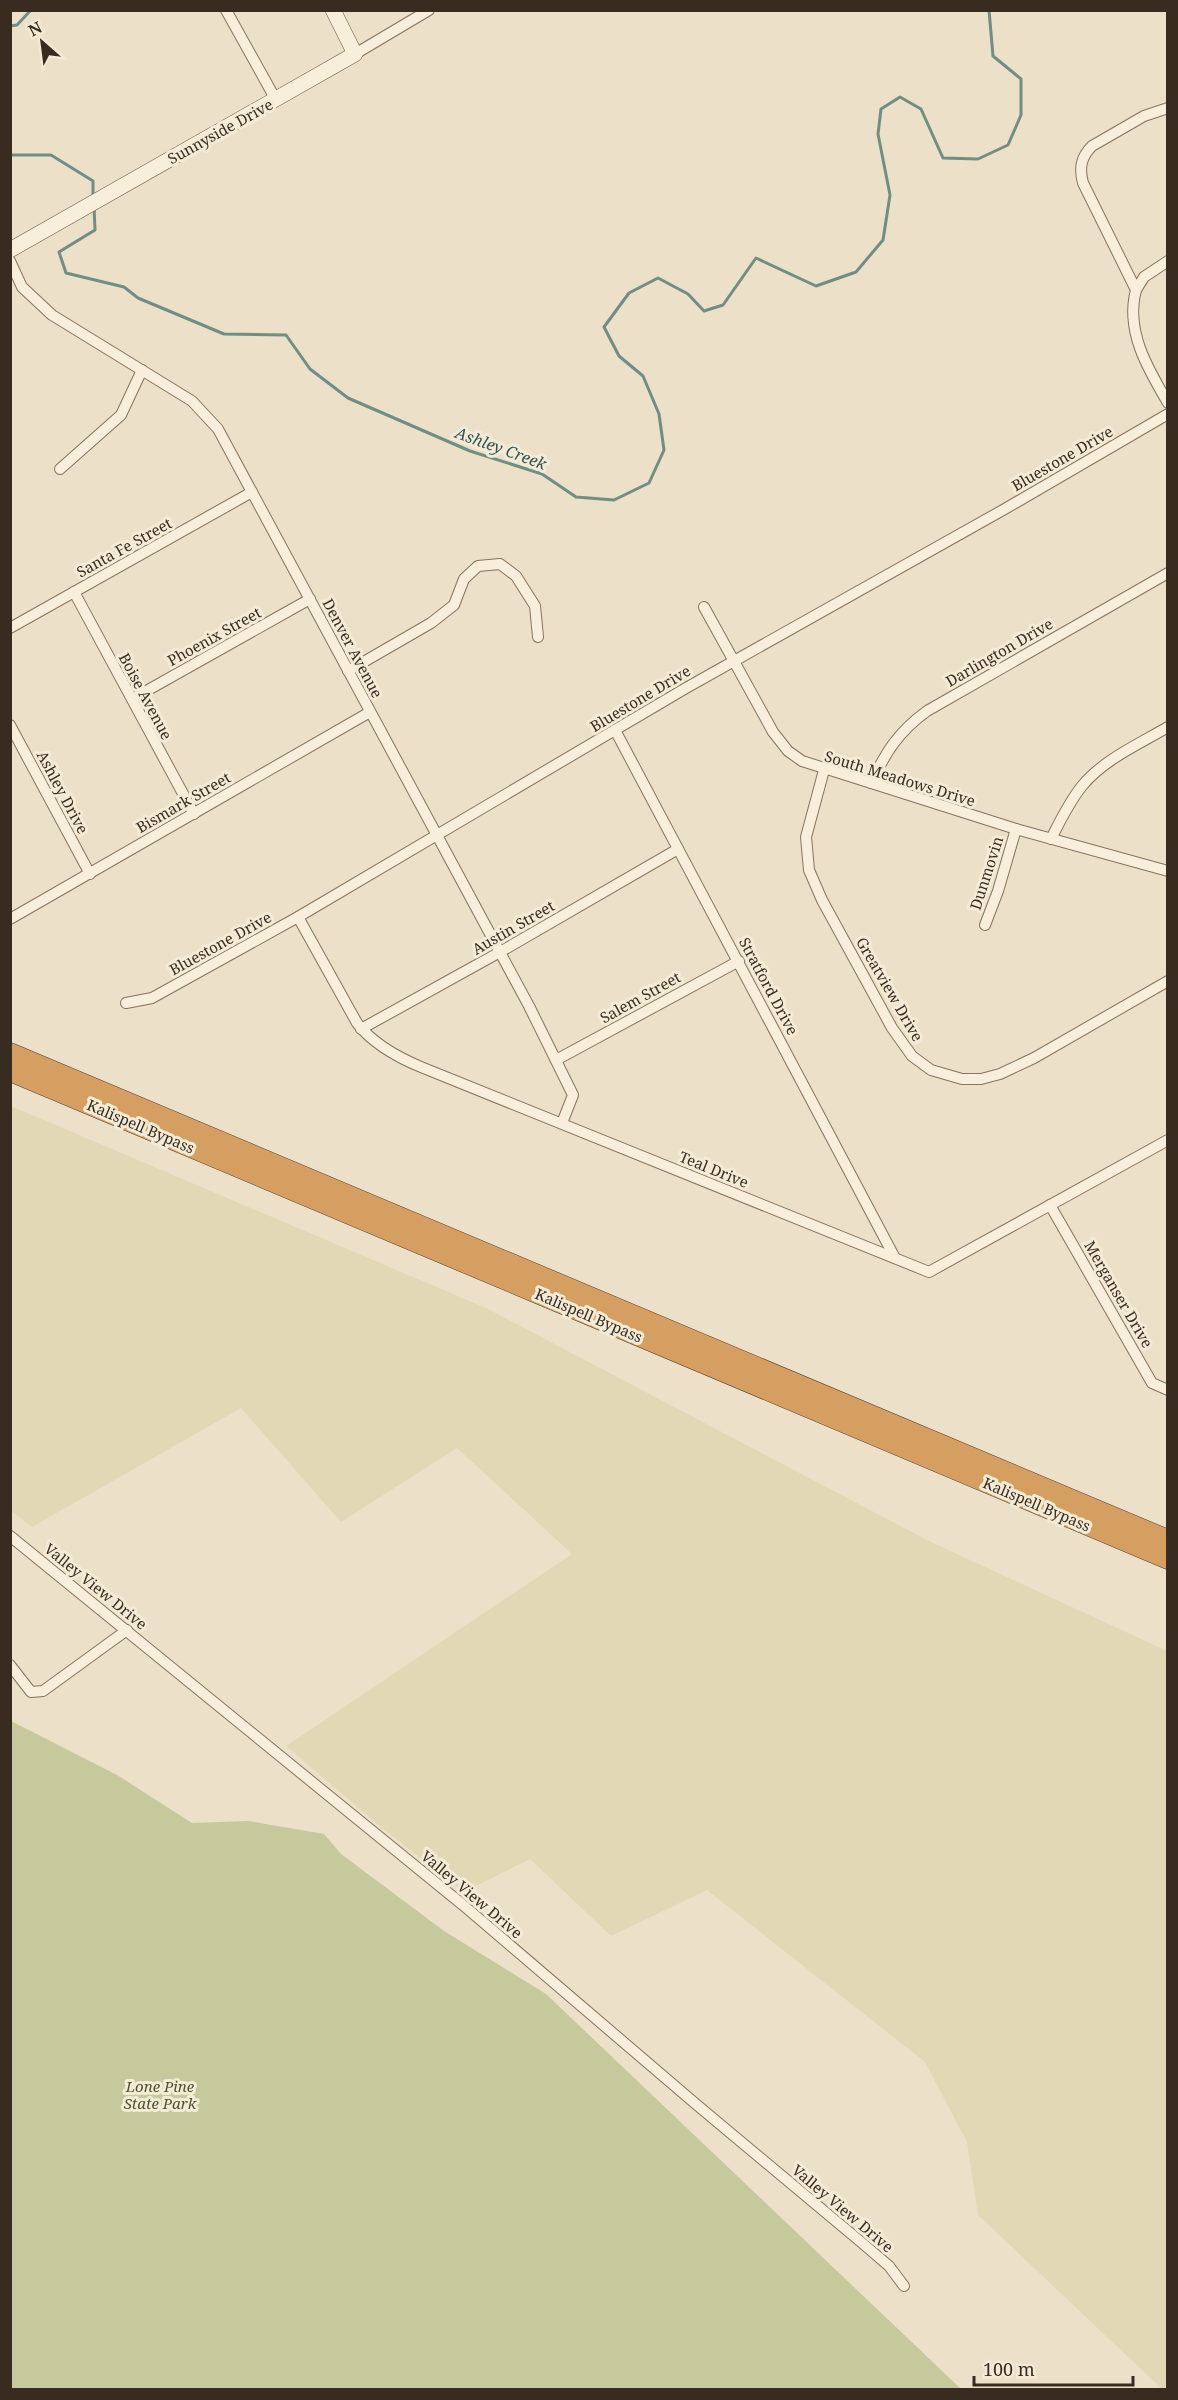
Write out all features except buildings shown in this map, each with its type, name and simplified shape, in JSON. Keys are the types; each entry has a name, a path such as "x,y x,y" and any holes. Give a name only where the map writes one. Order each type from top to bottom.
{"highway":[{"path":"10,1041 75,1080"},
{"name":"Kalispell Bypass","path":"10,1053 1167,1540"},
{"name":"Kalispell Bypass","path":"10,1071 1167,1558"}],"street":[{"path":"226,10 276,100"},
{"path":"333,10 355,54"},
{"name":"Sunnyside Drive","path":"10,250 276,100 429,10"},
{"path":"1136,290 1083,183 1080,167 1086,152 1092,146 1144,116 1167,108"},
{"name":"Denver Avenue","path":"10,261 22,287 52,315 202,409 218,429 556,1060 573,1095 562,1123"},
{"path":"1167,261 1144,277 1136,290 1133,311 1137,342 1167,403"},
{"path":"60,469 121,415 142,370"},
{"name":"Bluestone Drive","path":"126,1003 152,998 298,917 734,661 1003,510 1167,414"},
{"name":"Santa Fe Street","path":"10,628 252,492"},
{"path":"348,671 431,623 454,605 464,579 478,566 500,564 516,576 535,606 538,637"},
{"name":"Darlington Drive","path":"871,783 898,735 927,711 1167,573"},
{"name":"Boise Avenue","path":"74,592 168,771 194,814"},
{"name":"Phoenix Street","path":"132,699 309,599"},
{"name":"South Meadows Drive","path":"704,607 749,692 782,745 794,757 824,770 1016,829 1167,871"},
{"name":"Bismark Street","path":"10,919 370,712"},
{"name":"Ashley Drive","path":"10,725 90,874"},
{"path":"1051,839 1075,796 1087,780 1113,759 1167,728"},
{"name":"Stratford Drive","path":"615,730 895,1258"},
{"name":"Greatview Drive","path":"824,770 806,837 809,870 822,900 892,1028 912,1056 931,1070 962,1078 981,1079 1000,1074 1034,1058 1167,981"},
{"name":"Dunmovin","path":"985,925 998,891 1016,829"},
{"name":"Austin Street","path":"361,1029 678,849"},
{"name":"Teal Drive","path":"298,917 361,1029 389,1052 929,1272 1167,1140"},
{"name":"Salem Street","path":"556,1060 739,961"},
{"name":"Merganser Drive","path":"1050,1205 1152,1383 1167,1390"},
{"name":"Valley View Drive","path":"10,1536 569,1994 671,2083 861,2241 889,2266 904,2286"},
{"path":"10,1665 31,1692 43,1691 127,1630"}],"shaded area":[{"path":"11,1106 486,1308 929,1541 1167,1651 1167,2389 1162,2389 978,2215 967,2142 925,2062 707,1890 611,1936 530,1859 464,1892 382,1828 286,1746 572,1554 457,1448 341,1522 241,1408 32,1527 11,1511"}],"green space":[{"name":"Lone Pine State Park","path":"11,1721 117,1775 192,1823 248,1821 324,1834 341,1854 444,1931 546,1994 961,2389 11,2389"}],"waterway":[{"name":"Ashley Creek","path":"10,26 17,25 31,10"},
{"name":"Ashley Creek","path":"94,207 95,230 59,252 66,273 124,287 138,298 224,334 286,335 310,369 348,398 470,451 542,474 576,497 614,500 649,483 664,450 659,414 643,376 619,356 604,327 629,293 658,278 688,294 704,311 723,305 756,258 816,286 856,272 883,240 890,195 878,134 881,109 900,97 921,109 943,158 978,159 1008,145 1021,115 1021,79 993,56 989,10"},
{"name":"Ashley Creek","path":"10,155 51,155 93,181 93,198"}]}
